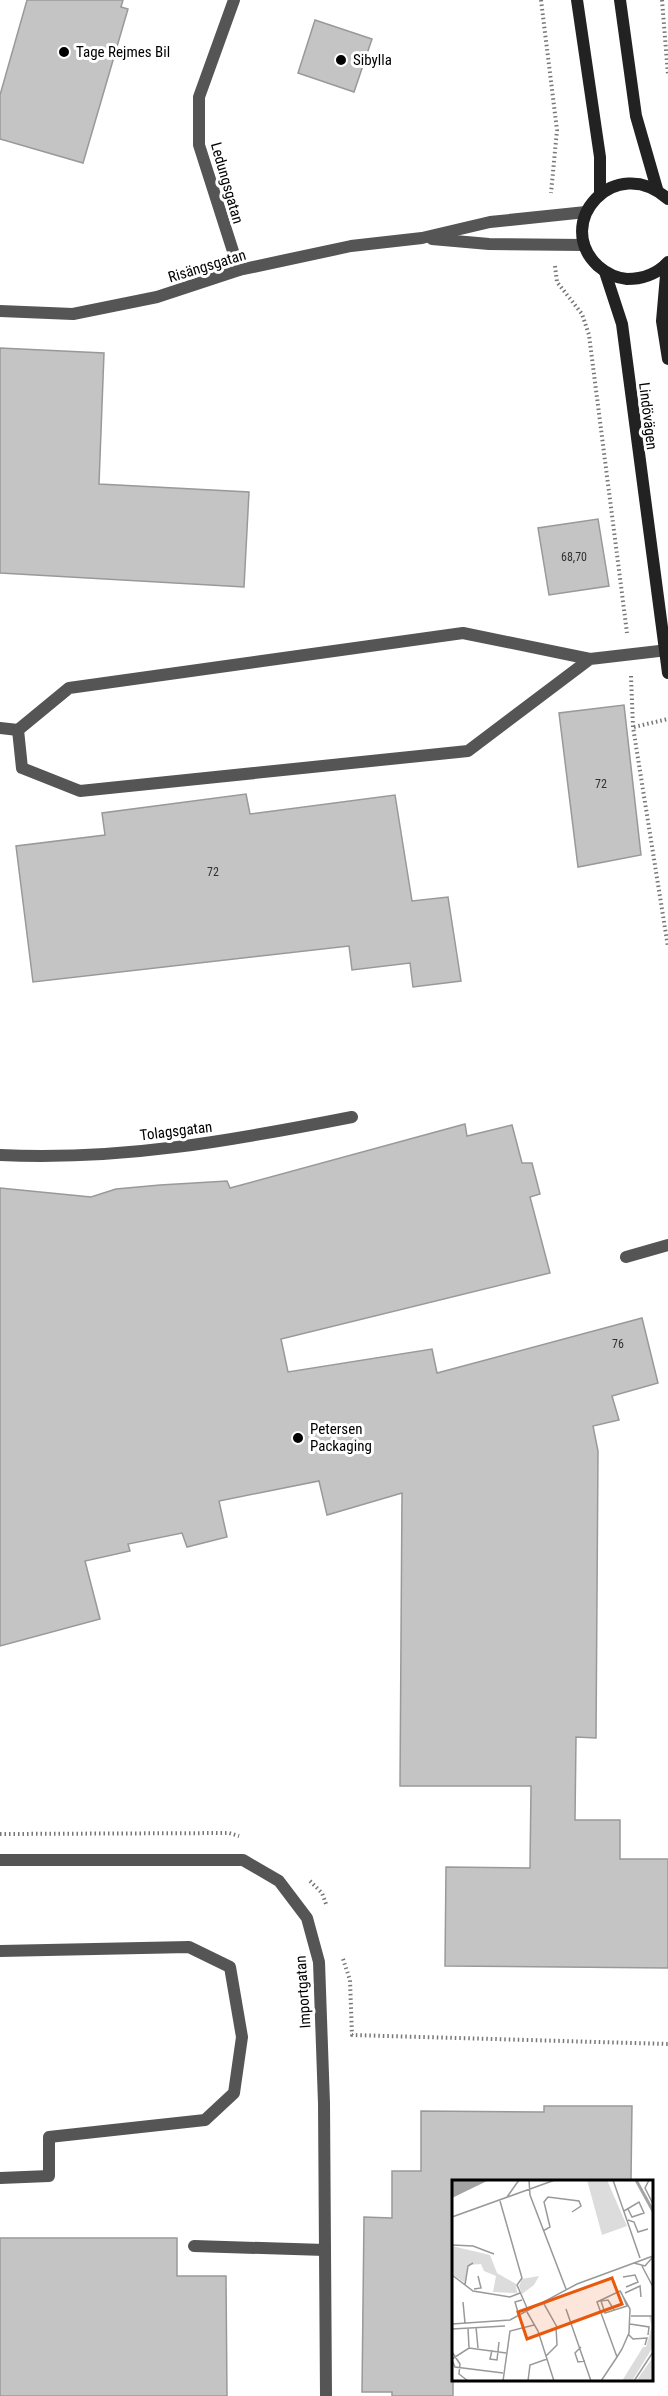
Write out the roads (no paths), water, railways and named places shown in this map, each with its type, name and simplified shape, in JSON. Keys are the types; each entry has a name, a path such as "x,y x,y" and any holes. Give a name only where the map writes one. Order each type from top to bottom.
{"main road":[{"path":"578,0 600,157 600,194"},
{"path":"620,0 636,116 657,189"},
{"path":"667,263 654,274 638,279 621,278 605,272 592,261 584,245 582,229 586,212 608,187 624,182 642,183 657,189 668,199"},
{"path":"667,263 662,321 668,359"},
{"name":"Lindövägen","path":"605,272 622,324 668,673"}],"street":[{"name":"Ledungsgatan","path":"234,0 199,97 199,145 238,270"},
{"name":"Risängsgatan","path":"0,311 73,314 157,297 238,270 351,246 422,238 490,222 586,212"},
{"name":"Risängsgatan","path":"422,238 489,244 584,245"},
{"path":"0,728 18,730 69,688 463,633 591,659 666,650"},
{"path":"18,730 22,768 80,790 468,751 591,659"},
{"name":"Tolagsgatan","path":"0,1155 44,1157 183,1148 352,1117"},
{"path":"626,1257 668,1245"},
{"name":"Importgatan","path":"0,1860 243,1860 279,1881 307,1918 319,1962 326,2396"},
{"path":"0,1951 189,1947 230,1967 242,2037 234,2093 205,2120 49,2137 49,2176 0,2178"},
{"path":"194,2246 325,2250"}],"place":[{"name":"Tage Rejmes Bil","path":"64,52"},
{"name":"Sibylla","path":"341,60"},
{"name":"Petersen Packaging","path":"298,1438"}]}
